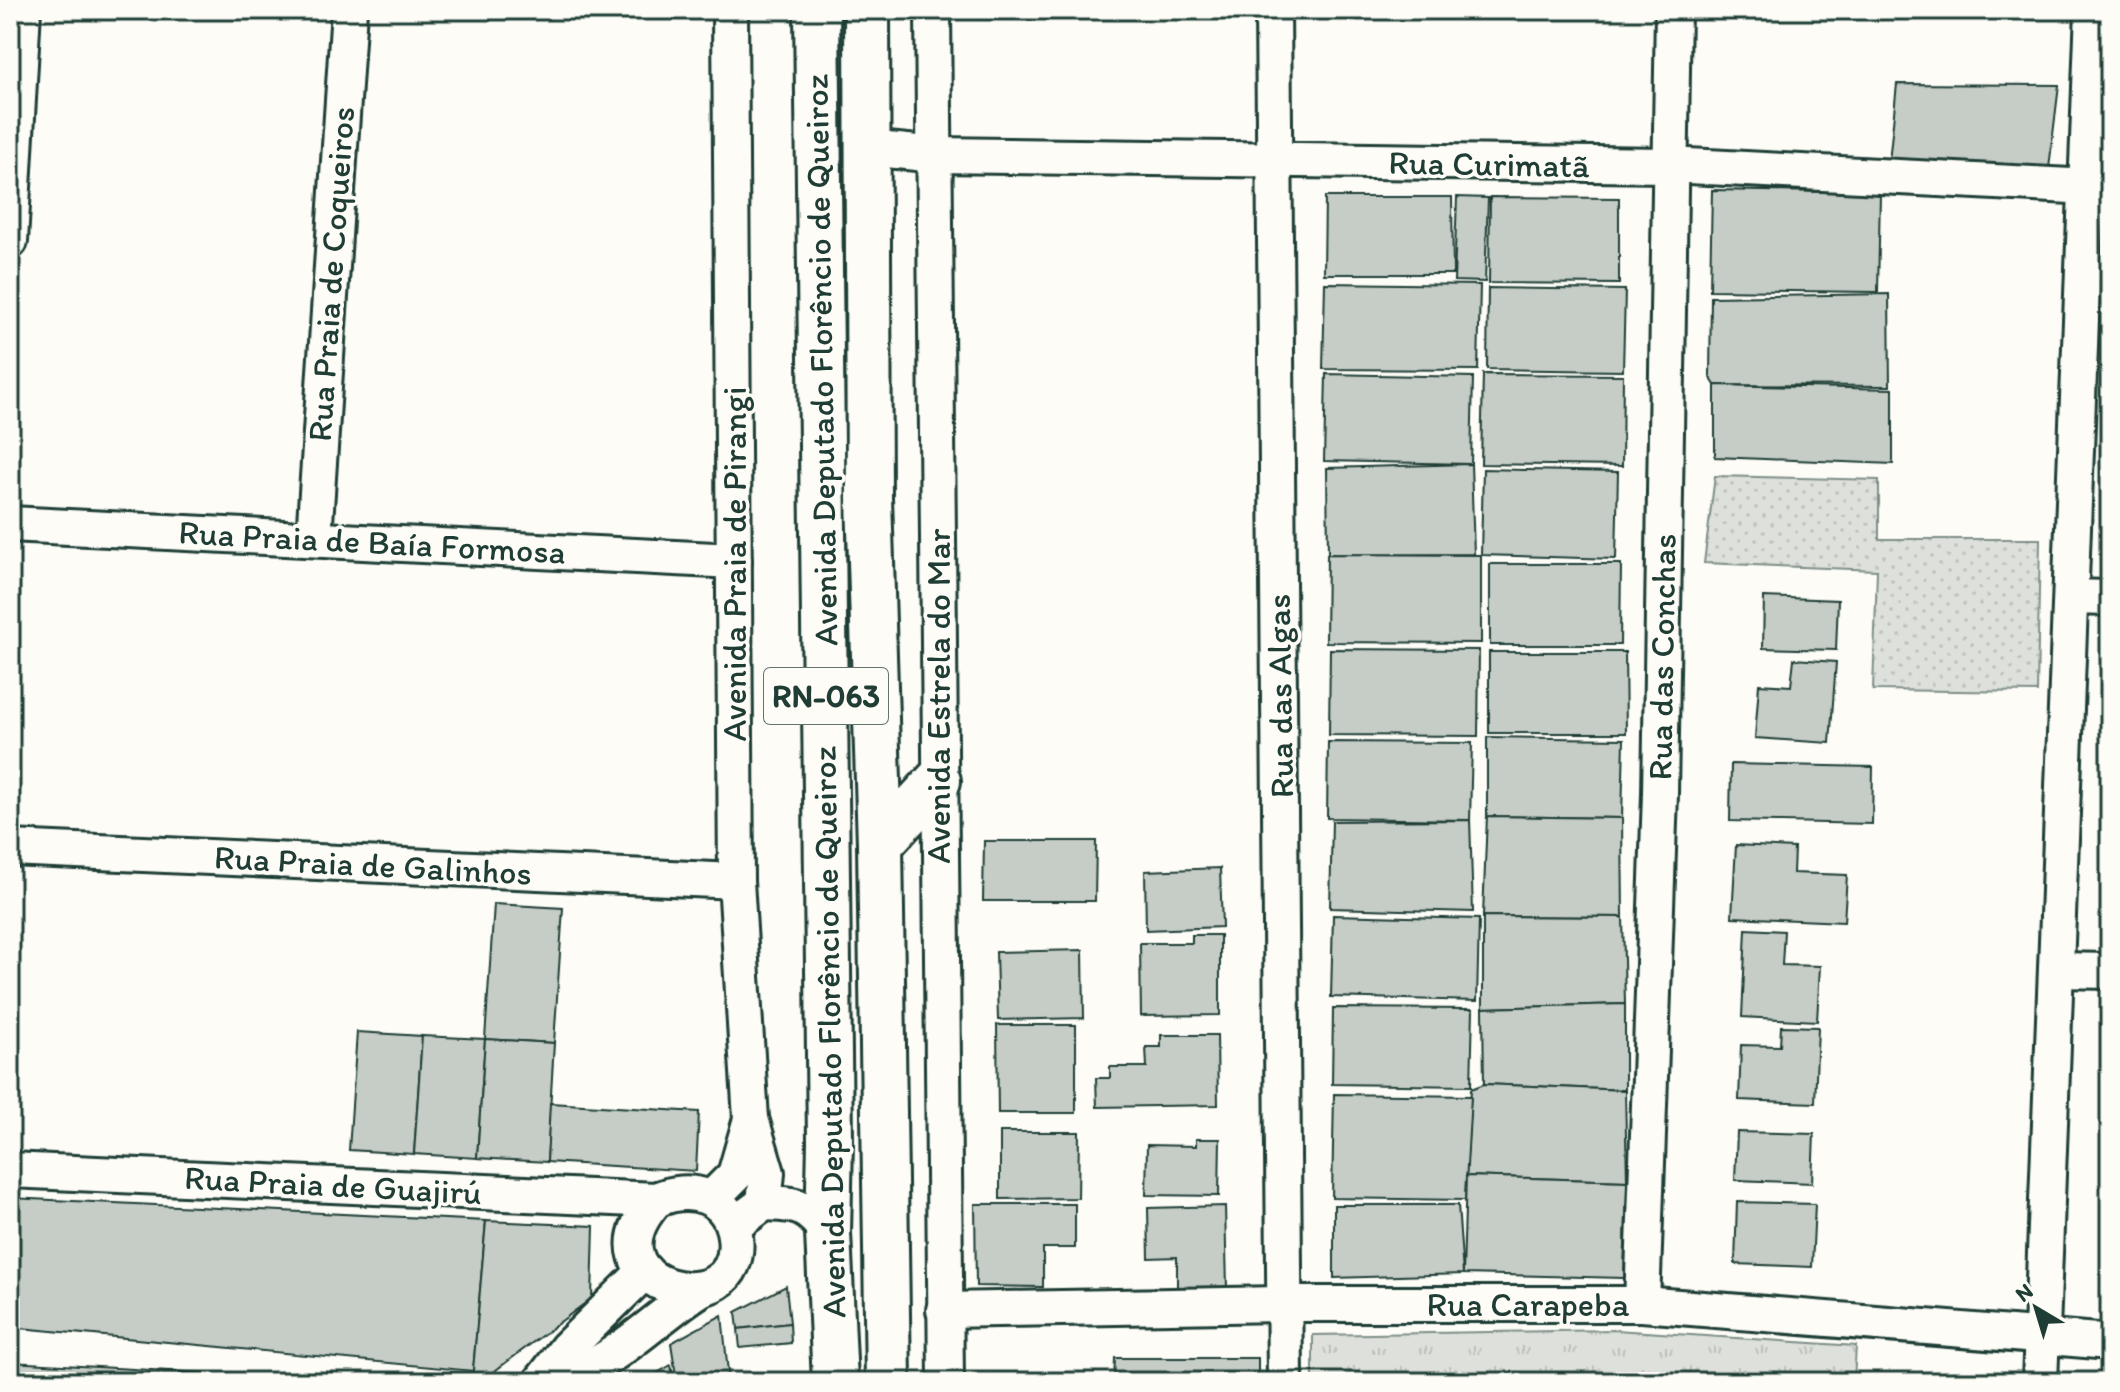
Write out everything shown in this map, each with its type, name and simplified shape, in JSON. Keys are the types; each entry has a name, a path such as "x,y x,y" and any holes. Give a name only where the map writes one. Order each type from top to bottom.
{"main road":[{"name":"Avenida Deputado Florêncio de Queiroz","path":"817,10 830,1125 828,1233 835,1382"},
{"name":"Avenida Deputado Florêncio de Queiroz","path":"867,10 869,498 880,844 888,1382"},
{"path":"880,844 938,781"}],"street":[{"path":"10,241 23,10"},
{"name":"Rua Praia de Coqueiros","path":"314,538 349,10"},
{"name":"Avenida Praia de Pirangi","path":"730,10 736,881 751,1119 767,1173 764,1203"},
{"name":"Avenida Estrela do Mar","path":"933,10 937,155 938,781 946,1382"},
{"name":"Rua das Algas","path":"1273,10 1285,1382"},
{"name":"Rua das Conchas","path":"1642,1304 1660,794 1673,10"},
{"path":"2040,1382 2071,597 2099,187 2093,10"},
{"name":"Rua Curimatã","path":"867,148 937,155 1669,165 2099,187"},
{"name":"Rua Praia de Baía Formosa","path":"10,524 734,561"},
{"path":"2071,597 2110,598"},
{"name":"Rua Praia de Galinhos","path":"10,848 736,881"},
{"path":"2058,970 2110,971"},
{"name":"Avenida Praia de Pirangi","path":"712,1198 735,1175 751,1119"},
{"name":"Rua Praia de Guajirú","path":"10,1170 656,1200"},
{"path":"542,1382 579,1374 604,1361 725,1272 733,1258 733,1226 726,1210 712,1198 694,1192 674,1192 656,1200 643,1215 635,1234 636,1253 645,1271 660,1285 679,1291 699,1290"},
{"path":"733,1226 764,1203 801,1207 812,1212 828,1233"},
{"path":"542,1382 567,1348 645,1271"},
{"name":"Rua Carapeba","path":"944,1310 1285,1304 1642,1304 2042,1339 2110,1342"}],"green space":[{"path":"1715,476 1879,480 1879,539 2040,539 2037,692 1873,690 1877,570 1704,563"},
{"path":"1615,1330 1856,1346 1854,1382 1313,1382 1313,1335"}],"building":[{"path":"975,10 1085,10 1085,19 976,19"},
{"path":"1897,84 2059,85 2049,168 1889,162"},
{"path":"1712,190 1880,193 1878,292 1710,290"},
{"path":"1325,197 1452,197 1453,274 1324,274"},
{"path":"1457,197 1488,198 1485,282 1454,281"},
{"path":"1490,197 1619,198 1619,284 1489,283"},
{"path":"1325,283 1480,285 1478,370 1323,369"},
{"path":"1488,288 1625,290 1623,371 1487,369"},
{"path":"1889,294 1890,386 1715,385 1710,377 1711,297"},
{"path":"1326,374 1473,377 1471,464 1324,461"},
{"path":"1483,374 1623,375 1622,466 1481,464"},
{"path":"1715,385 1893,389 1893,464 1715,457"},
{"path":"1471,464 1474,554 1328,555 1327,468"},
{"path":"1483,469 1618,472 1616,559 1481,555"},
{"path":"1327,554 1481,555 1481,643 1326,642"},
{"path":"1490,564 1621,564 1620,645 1490,645"},
{"path":"1764,597 1838,600 1836,650 1763,648"},
{"path":"1330,649 1479,650 1478,736 1329,735"},
{"path":"1489,652 1625,652 1626,733 1489,733"},
{"path":"1794,659 1836,662 1830,743 1755,738 1759,684 1791,686"},
{"path":"1487,737 1624,739 1622,818 1487,816"},
{"path":"1328,742 1472,743 1470,820 1327,818"},
{"path":"1731,764 1873,767 1872,824 1730,821"},
{"path":"1487,816 1622,818 1623,917 1483,916"},
{"path":"1470,820 1473,912 1330,908 1332,821"},
{"path":"984,841 1096,841 1095,901 983,901"},
{"path":"1736,845 1794,848 1793,873 1847,875 1844,922 1732,917"},
{"path":"1220,868 1222,927 1146,930 1145,871"},
{"path":"494,904 563,908 554,1043 485,1039"},
{"path":"1333,915 1479,919 1477,1001 1331,997"},
{"path":"1483,916 1623,917 1625,1004 1483,1008"},
{"path":"1746,929 1784,931 1782,965 1820,966 1817,1021 1742,1017"},
{"path":"1192,935 1220,935 1220,1015 1141,1016 1140,943 1192,943"},
{"path":"1083,950 1084,1018 998,1020 996,952"},
{"path":"1625,1004 1625,1090 1484,1084 1483,1008"},
{"path":"1333,1008 1473,1009 1471,1086 1332,1084"},
{"path":"997,1025 1076,1025 1076,1113 998,1113"},
{"path":"1781,1026 1818,1027 1815,1103 1739,1100 1741,1045 1780,1046"},
{"path":"357,1032 422,1036 414,1154 349,1150"},
{"path":"1161,1035 1217,1035 1218,1105 1097,1107 1096,1078 1110,1078 1110,1067 1147,1067 1146,1047 1161,1047"},
{"path":"422,1036 485,1039 477,1158 414,1154"},
{"path":"485,1039 554,1043 547,1162 477,1158"},
{"path":"1484,1084 1625,1090 1627,1181 1466,1176 1471,1089"},
{"path":"1334,1094 1471,1096 1465,1200 1332,1198"},
{"path":"550,1103 699,1112 696,1171 547,1162"},
{"path":"1000,1132 1079,1132 1078,1198 1000,1199"},
{"path":"1737,1132 1814,1134 1812,1183 1735,1180"},
{"path":"1196,1139 1220,1139 1219,1196 1146,1195 1147,1145 1196,1146"},
{"path":"1466,1176 1627,1181 1624,1278 1463,1274"},
{"path":"10,1198 486,1221 473,1371 10,1327"},
{"path":"1737,1202 1815,1204 1812,1267 1735,1264"},
{"path":"975,1204 1075,1204 1075,1248 1043,1248 1043,1287 976,1286"},
{"path":"1334,1205 1458,1205 1463,1274 1334,1278"},
{"path":"1225,1206 1227,1288 1177,1289 1177,1257 1149,1258 1148,1208"},
{"path":"486,1221 594,1226 592,1298 480,1382 472,1382"},
{"path":"786,1286 790,1323 738,1329 736,1312"},
{"path":"722,1315 729,1382 677,1382 671,1343"},
{"path":"790,1323 791,1343 740,1348 738,1329"},
{"path":"1115,1358 1258,1358 1258,1382 1114,1382"},
{"path":"10,1362 203,1373 202,1382 10,1382"},
{"path":"671,1365 674,1382 642,1382"},
{"path":"998,1374 1081,1375 1081,1382 998,1382"}]}
